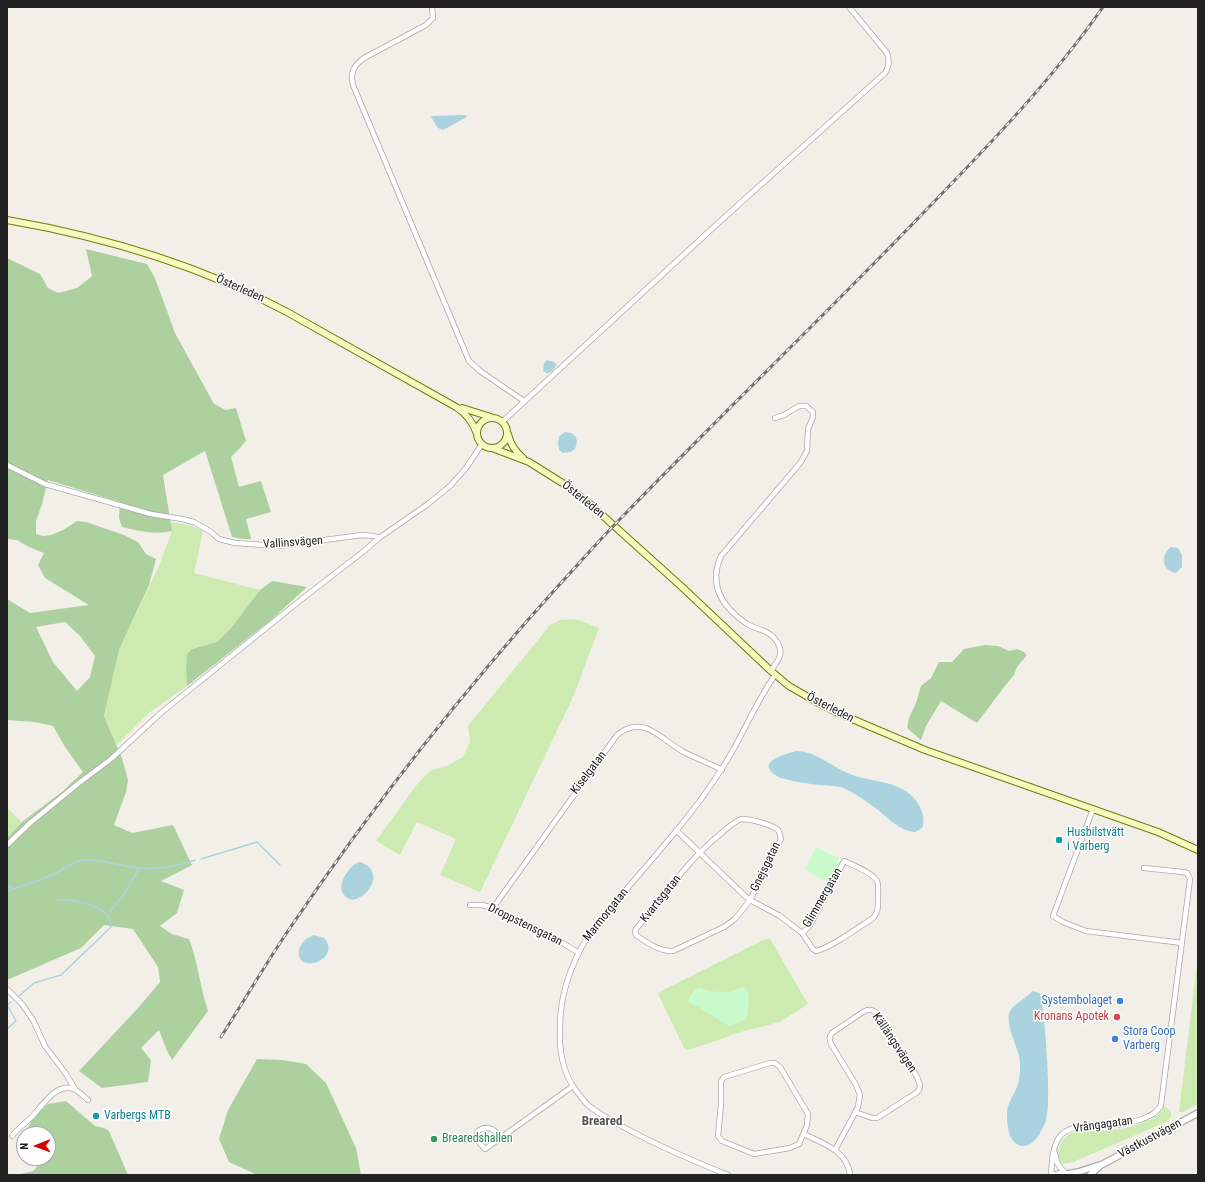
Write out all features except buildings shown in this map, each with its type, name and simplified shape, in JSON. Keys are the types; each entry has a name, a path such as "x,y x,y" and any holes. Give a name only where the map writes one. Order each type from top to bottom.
{"main road":[{"name":"Österleden","path":"7,220 60,230 106,241 182,264 269,302 464,412 473,424 482,444 525,460 564,484 591,505 773,673 805,696 838,713 925,750 1158,832 1198,850"},
{"name":"Österleden","path":"454,406 494,418 502,422 506,426 510,442 514,449 525,460"},
{"path":"477,434 478,426 483,421 494,418"},
{"path":"492,448 502,444 506,439 507,432"}],"street":[{"path":"432,7 433,18 426,25 364,58 357,64 352,71 353,85 469,361 480,371 524,401"},
{"path":"502,422 716,225 885,73 889,63 888,54 849,7"},
{"name":"Marmorgatan","path":"728,1175 642,1138 594,1110 587,1104 573,1086 565,1068 560,1048 560,1021 561,1005 566,983 579,952 588,936 689,815 722,770 780,658 779,645 774,638 769,634 747,624 726,605 718,593 716,577 717,565 721,556 801,462 808,451 808,429 813,417 813,412 811,410 806,406 799,406 784,415 775,418"},
{"path":"7,845 30,823 78,783 111,759 162,712 379,538 428,504 450,486 466,468 482,444"},
{"name":"Vallinsvägen","path":"7,465 45,484 151,514 194,522 211,532 219,539 235,543 279,546 362,535 379,538"},
{"name":"Kiselgatan","path":"492,908 617,735 623,730 637,726 646,728 655,732 683,751 722,770"},
{"path":"1093,809 1053,916 1063,922 1086,931 1182,943"},
{"name":"Gnejsgatan","path":"699,852 735,822 741,819 757,822 778,831 780,839 750,900"},
{"name":"Glimmergatan","path":"676,830 750,900 780,916 802,933 816,951 873,918 878,907 877,880 869,874 844,861 809,927 802,933"},
{"name":"Kvartsgatan","path":"699,852 636,929 636,935 660,949 673,951 731,923 740,914 750,900"},
{"name":"Vrångagatan","path":"1051,1175 1052,1155 1054,1149 1061,1136 1073,1128 1114,1126 1129,1123 1149,1116 1159,1109 1162,1098 1190,879 1189,875 1183,872 1144,868"},
{"name":"Droppstensgatan","path":"470,905 482,905 492,908 556,939 579,952"},
{"path":"7,989 30,1014 45,1046 66,1074 75,1089 88,1100"},
{"name":"Källängsvägen","path":"869,1009 877,1013 920,1083 920,1087 916,1093 877,1118 872,1118 855,1112 859,1101 859,1091 829,1040 832,1033 869,1009"},
{"path":"770,1063 778,1065 808,1114 808,1121 804,1134 799,1144 793,1147 758,1154 722,1141 718,1136 721,1110 721,1079 770,1063"},
{"path":"501,1136 492,1129 485,1128 478,1131 476,1138 485,1149 501,1136 573,1086"},
{"path":"12,1136 18,1128 36,1113 43,1103 55,1092 62,1088 75,1089"},
{"path":"835,1150 855,1112"},
{"name":"Västkustvägen","path":"1055,1175 1078,1172 1103,1164 1198,1113"},
{"path":"804,1134 840,1154 846,1162 850,1175"},
{"path":"1054,1149 1057,1163 1067,1174"},
{"name":"Västkustvägen","path":"1090,1175 1103,1164"}],"green space":[{"path":"86,249 147,264 155,278 175,333 214,404 226,410 236,408 246,441 231,457 239,487 261,481 271,512 246,519 251,539 232,537 205,451 163,475 172,531 153,533 122,527 119,518 120,502 48,480 36,521 36,534 43,536 51,535 63,530 77,521 86,522 124,535 138,542 146,554 156,559 149,585 119,650 104,716 122,758 128,780 126,792 114,825 132,833 173,825 192,865 161,881 184,890 177,913 160,926 172,934 189,939 195,957 208,1011 172,1060 159,1030 141,1048 151,1060 148,1082 102,1088 79,1071 138,1008 160,982 158,967 133,929 104,925 81,948 7,980 7,838 22,822 63,791 83,772 65,747 53,726 35,722 7,720 7,599 30,613 89,605 45,578 38,565 44,553 17,540 7,539 7,258 40,274 48,288 58,293 77,288 92,276","holes":["65,622 80,636 95,656 90,677 77,691 53,662 36,627"]},
{"path":"170,522 190,525 203,531 194,573 260,590 231,628 217,642 192,649 186,670 187,686 149,713 117,745 104,716 119,650 159,566 172,531"},
{"path":"272,581 307,587 271,620 187,686 187,654 192,649 217,642 231,628 260,590"},
{"path":"576,619 599,628 574,695 480,892 440,875 456,839 417,822 400,855 376,841 418,783 430,771 449,765 463,757 470,742 468,726 550,625 560,620"},
{"path":"985,645 998,646 1009,651 1017,649 1027,655 1017,667 1014,675 977,723 941,701 926,726 921,740 907,728 909,718 916,703 921,686 931,678 939,662 952,662 964,649"},
{"path":"7,808 22,822 7,838"},
{"path":"816,847 838,858 839,865 829,883 805,870"},
{"path":"770,939 808,1004 780,1022 733,1034 688,1050 684,1048 658,994 659,992 763,940"},
{"path":"1198,956 1198,979 1196,984 1198,986 1198,1104 1183,1112 1179,1112"},
{"path":"743,987 747,989 749,996 747,1019 729,1026 688,1002 691,994 698,988 716,992 730,992"},
{"path":"257,1059 282,1060 306,1064 326,1083 356,1148 361,1175 257,1175 229,1162 219,1139 228,1110"},
{"path":"66,1101 95,1126 109,1131 128,1175 7,1175 33,1171 38,1166 56,1166 56,1126 29,1126 33,1118 48,1104"},
{"path":"1164,1105 1171,1112 1171,1117 1166,1122 1073,1162 1062,1164 1059,1160 1058,1155 1060,1145 1070,1134 1079,1131 1120,1129 1132,1126 1154,1118 1159,1114"}],"water":[{"path":"466,115 467,117 443,130 438,128 431,117 432,116"},
{"path":"547,360 554,362 557,365 551,372 547,373 543,371 544,363"},
{"path":"565,432 571,433 576,437 577,442 575,449 570,452 563,453 559,450 558,443 559,436"},
{"path":"1171,547 1178,548 1182,555 1182,567 1176,573 1171,572 1165,566 1164,562 1165,554"},
{"path":"796,751 817,756 850,774 889,784 907,791 920,807 923,818 922,828 915,832 900,827 865,800 841,787 792,781 783,779 771,772 769,766 773,760"},
{"path":"360,862 368,866 372,871 372,883 365,894 352,900 345,895 341,886 350,868"},
{"path":"314,935 324,938 328,946 328,953 317,962 304,962 300,958 300,947 304,941"},
{"path":"1033,991 1039,993 1041,996 1047,1059 1048,1105 1046,1122 1037,1138 1030,1144 1022,1146 1018,1145 1010,1136 1007,1124 1007,1112 1020,1075 1019,1057 1010,1027 1009,1013 1012,1008"}],"waterway":[{"path":"201,859 257,842 280,865"},
{"path":"7,891 44,878 73,863 84,860 148,868 169,867 195,860"},
{"path":"110,911 122,897 139,869"},
{"path":"7,885 12,888"},
{"path":"19,996 34,983 61,975 112,926 107,915 103,911 91,905 76,901 57,900"},
{"path":"7,1029 16,1021 7,1005 11,1002"}],"railway":[{"path":"221,1037 281,941 353,838 419,751 488,666 617,522 891,246 997,136 1042,86 1103,7"}],"place":[{"name":"Husbilstvätt i Varberg","path":"1059,840"},
{"name":"Systembolaget","path":"1120,1001"},
{"name":"Kronans Apotek","path":"1117,1017"},
{"name":"Stora Coop Varberg","path":"1115,1039"},
{"name":"Varbergs MTB","path":"96,1116"},
{"name":"Brearedshallen","path":"434,1139"}],"district":[{"name":"Breared","path":"602,1122"}]}
